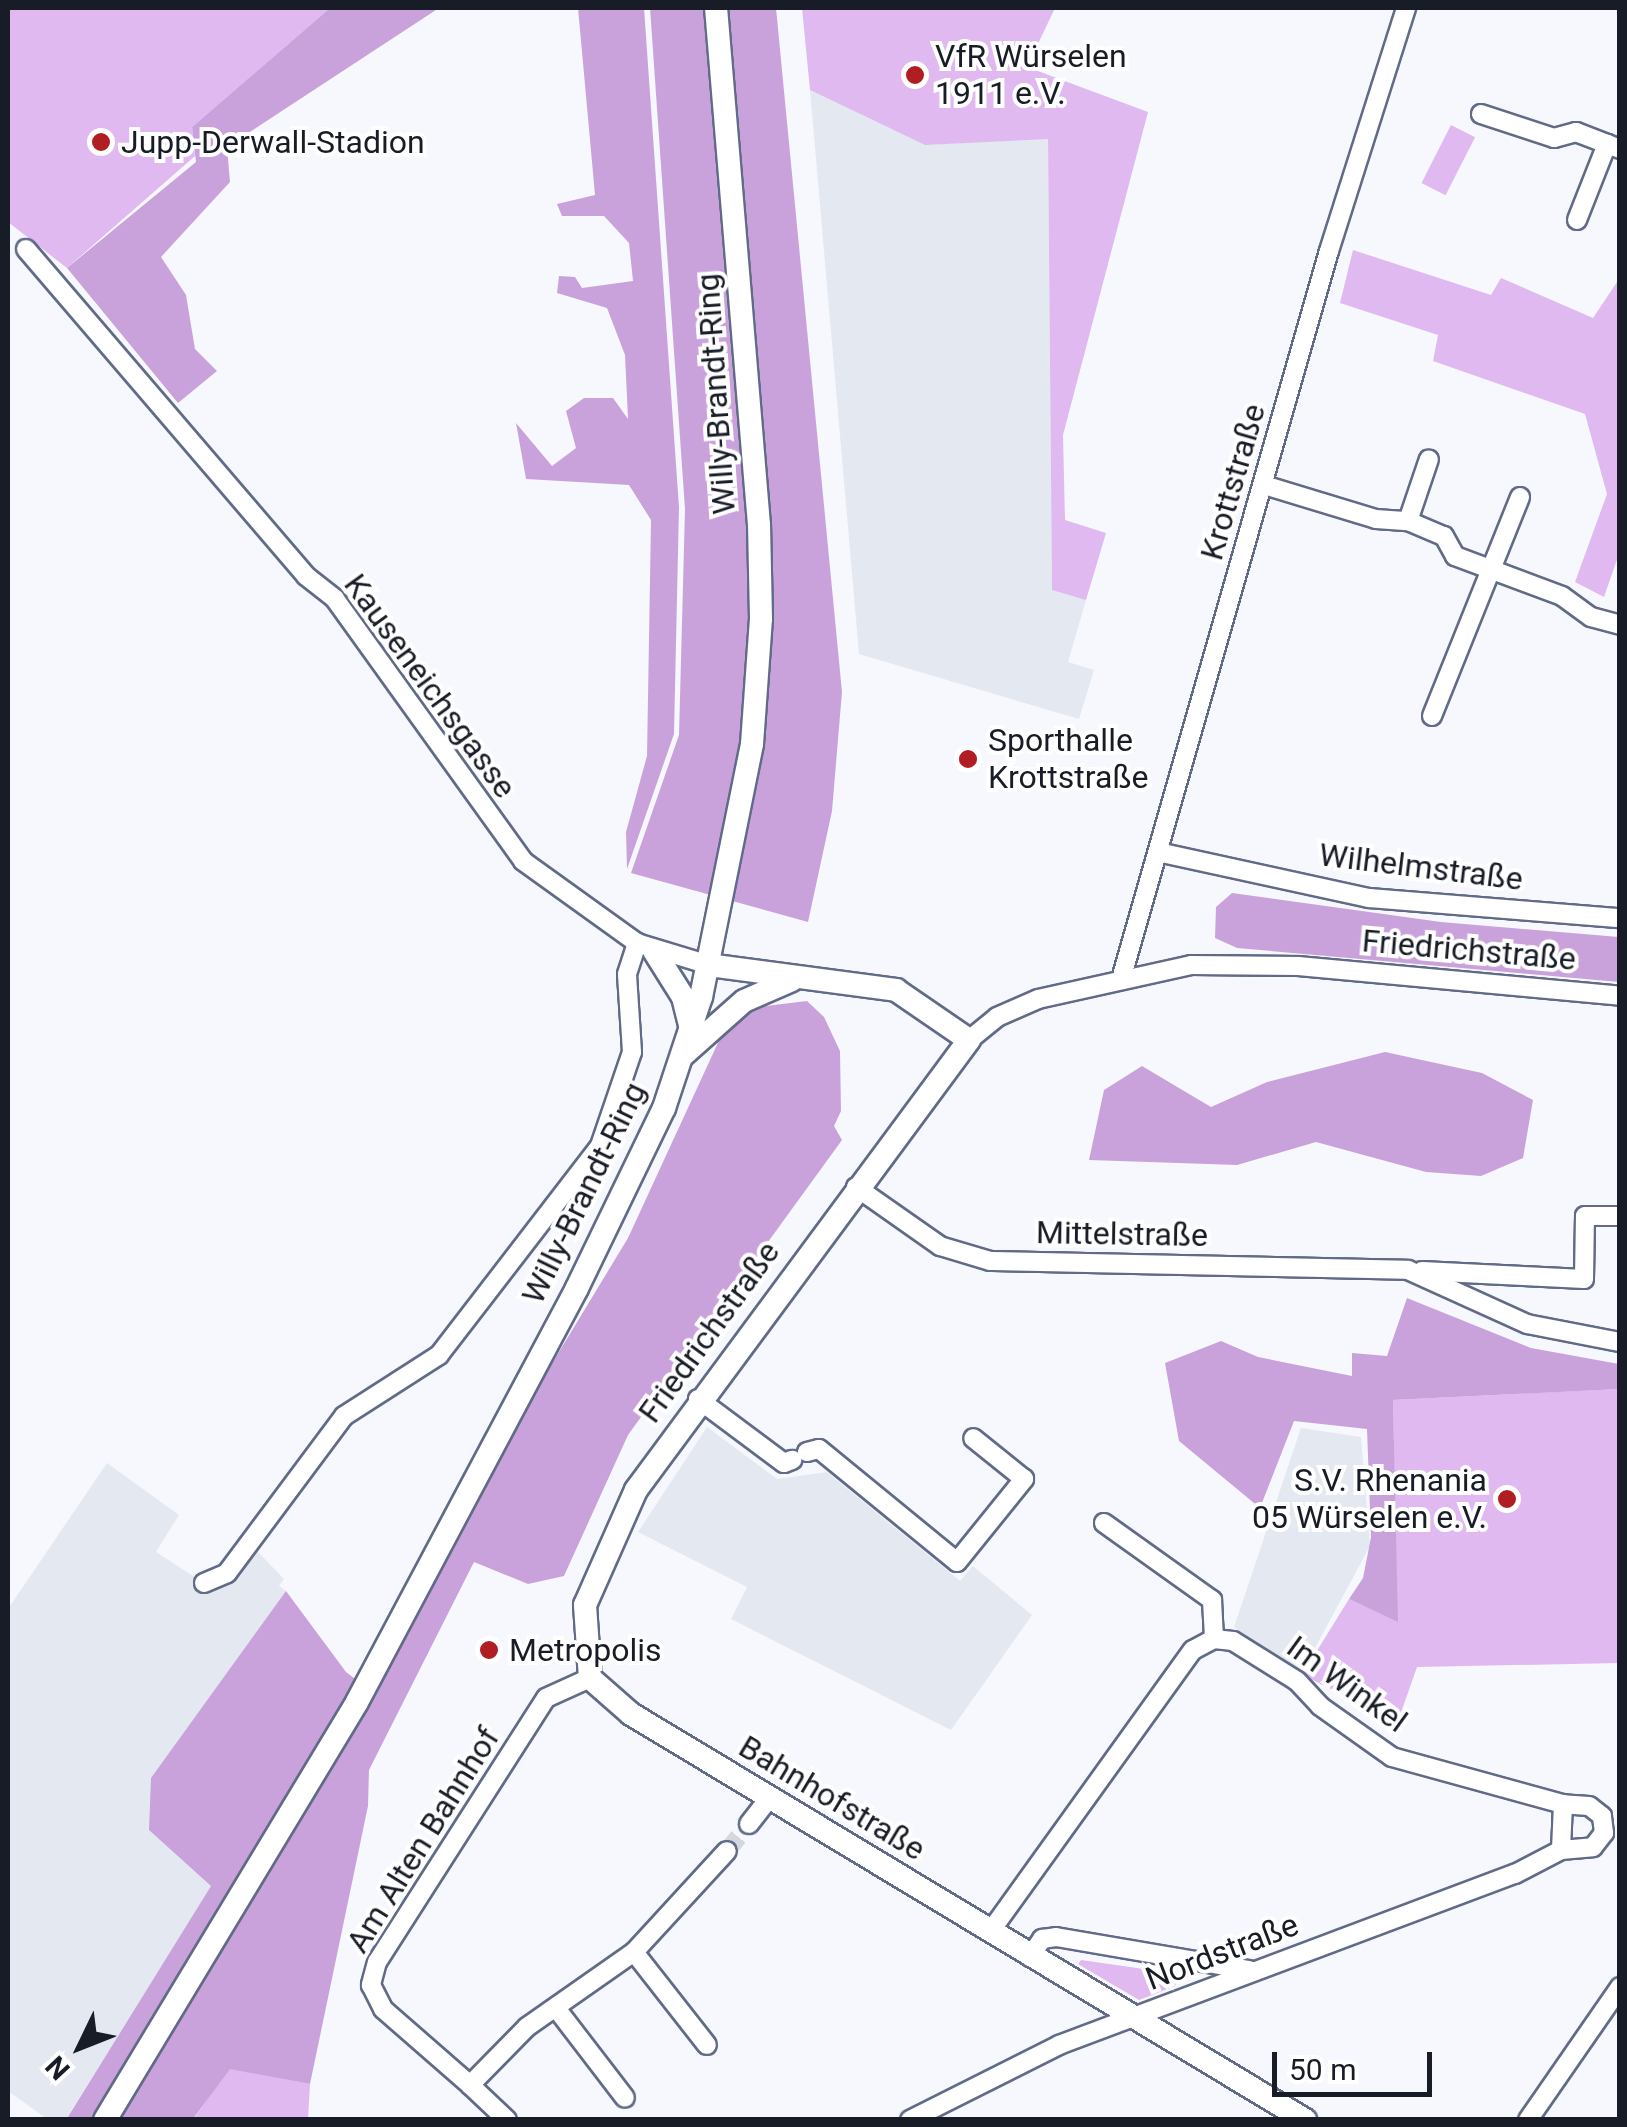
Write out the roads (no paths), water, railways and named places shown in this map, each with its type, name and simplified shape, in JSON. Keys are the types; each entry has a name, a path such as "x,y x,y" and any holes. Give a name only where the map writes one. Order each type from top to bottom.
{"main road":[{"name":"Willy-Brandt-Ring","path":"105,2120 357,1702 636,1175 691,1028 709,965 752,744 761,619 759,525 716,8"},
{"path":"645,947 683,997 691,1028"},
{"path":"709,965 792,980 896,990 969,1040"},
{"path":"682,1056 744,1001 792,980"},
{"name":"Friedrichstraße","path":"595,1686 584,1605 610,1536 698,1399 969,1040"},
{"name":"Bahnhofstraße","path":"595,1686 770,1798 1304,2120"}],"street":[{"name":"Krottstraße","path":"1122,976 1406,8"},
{"path":"1480,114 1554,138 1576,132 1613,146 1576,220"},
{"name":"Kauseneichsgasse","path":"26,249 306,576 335,599 523,861 645,947 709,965"},
{"path":"1408,521 1430,459"},
{"path":"1264,485 1376,519 1408,521 1444,536 1455,556 1620,625"},
{"path":"1432,716 1520,497"},
{"name":"Wilhelmstraße","path":"1158,852 1370,898 1620,918"},
{"path":"204,1583 227,1573 344,1416 440,1356 600,1146 632,1052 626,974 645,947"},
{"name":"Friedrichstraße","path":"969,1040 1012,1009 1122,976 1252,964 1620,996"},
{"name":"Mittelstraße","path":"856,1187 940,1246 990,1261 1408,1270 1584,1279 1585,1216 1620,1216"},
{"name":"Mittelstraße","path":"1408,1270 1527,1324 1620,1342"},
{"path":"698,1399 784,1464 820,1449 957,1562 1036,1464"},
{"path":"973,1438 1024,1479"},
{"path":"990,1932 1193,1650 1214,1638 1212,1600 1104,1523"},
{"name":"Im Winkel","path":"1214,1638 1232,1641 1297,1681 1320,1706 1392,1757 1563,1804"},
{"name":"Am Alten Bahnhof","path":"507,2120 383,2010 371,1985 378,1962 546,1698 595,1686"},
{"path":"749,1824 770,1798"},
{"path":"1561,1850 1563,1804"},
{"name":"Nordstraße","path":"910,2120 1059,2045 1250,1970 1496,1881 1561,1850 1593,1846 1604,1834 1602,1816 1590,1806 1563,1804"},
{"path":"470,2085 527,2027 634,1952 727,1851"},
{"path":"1030,1957 1042,1940 1056,1938 1250,1970"},
{"path":"634,1952 707,2045"},
{"path":"1528,2120 1620,1987"},
{"path":"556,2008 626,2098"}],"tunnel":[{"path":"727,1851 749,1824"}],"place":[{"name":"VfR Würselen 1911 e.V.","path":"915,75"},
{"name":"Jupp-Derwall-Stadion","path":"101,142"},
{"name":"Sporthalle Krottstraße","path":"968,759"},
{"name":"S.V. Rhenania 05 Würselen e.V.","path":"1507,1499"},
{"name":"Metropolis","path":"489,1650"}]}
